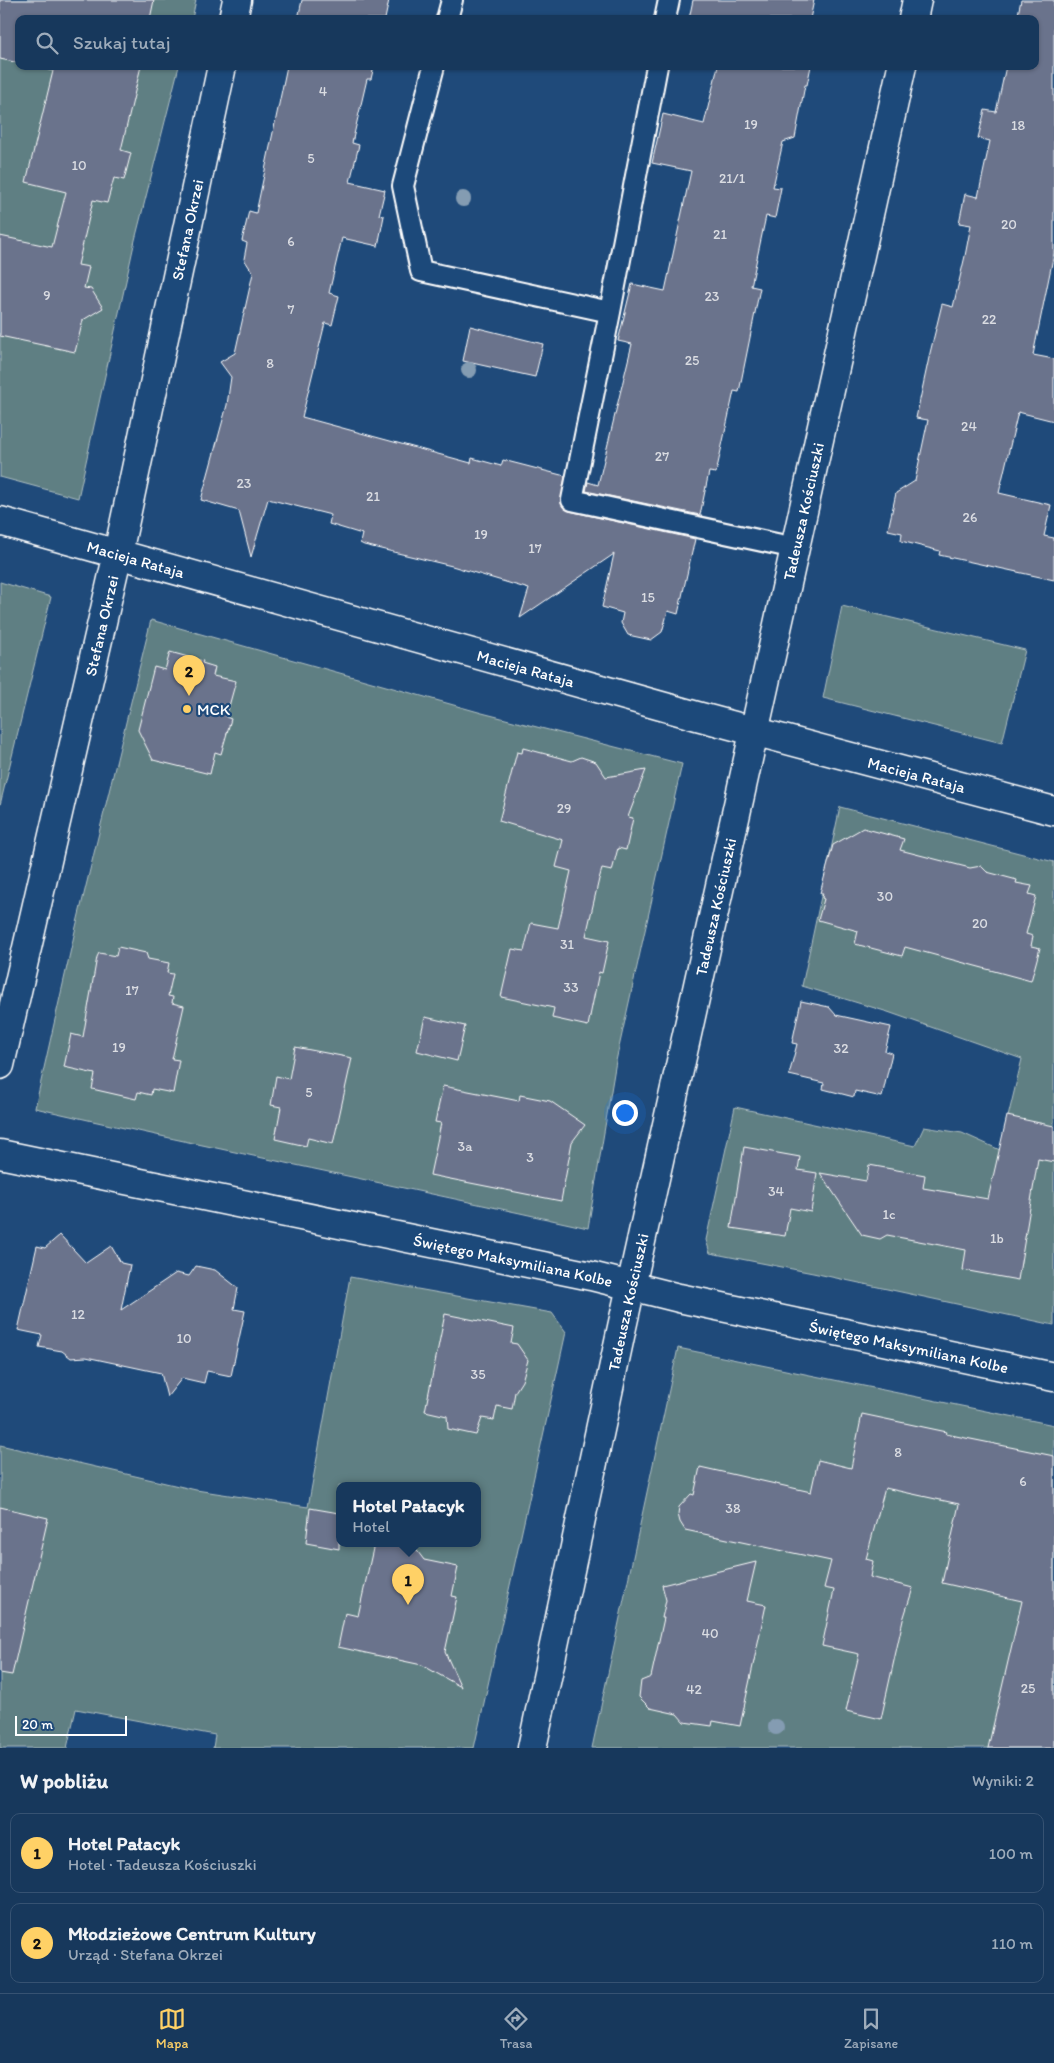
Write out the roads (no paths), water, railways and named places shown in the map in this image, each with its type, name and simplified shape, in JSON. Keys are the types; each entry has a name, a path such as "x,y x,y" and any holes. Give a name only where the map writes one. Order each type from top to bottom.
{"street":[{"path":"233,15 236,0"},
{"path":"914,15 917,0"},
{"name":"Stefana Okrzei","path":"0,1065 118,553 221,70"},
{"name":"Tadeusza Kościuszki","path":"532,1748 632,1286 901,70"},
{"name":"Macieja Rataja","path":"0,520 755,731 1054,811"},
{"name":"Świętego Maksymiliana Kolbe","path":"0,1154 632,1286 1054,1377"}],"lane":[{"path":"448,15 452,0"},
{"path":"667,15 669,0"},
{"path":"433,70 403,186 421,271 610,312"},
{"path":"655,70 610,312 572,500 795,548"}],"place":[{"name":"Młodzieżowe Centrum Kultury","path":"189,696"},
{"name":"MCK","path":"187,709"},
{"name":"Hotel Pałacyk","path":"408,1605"}]}
